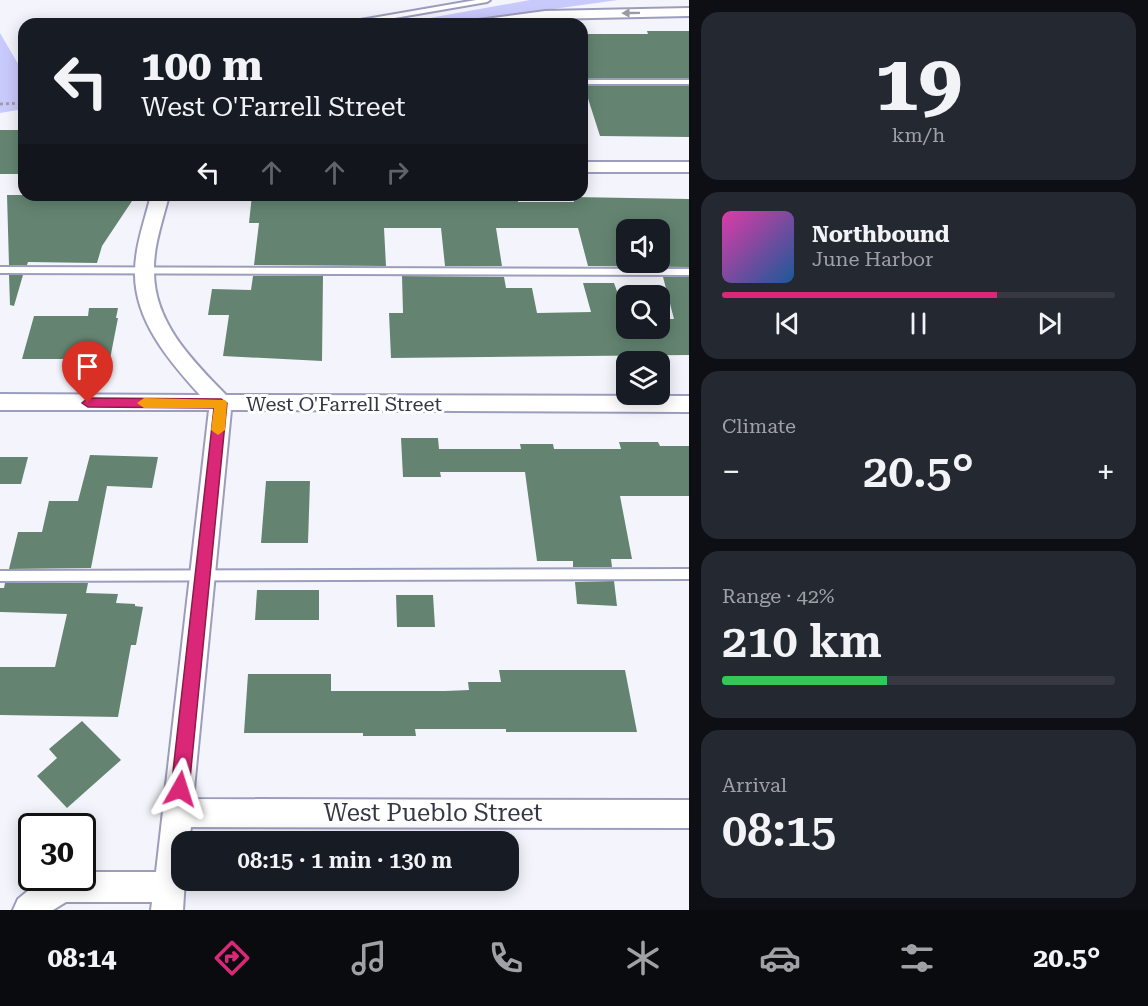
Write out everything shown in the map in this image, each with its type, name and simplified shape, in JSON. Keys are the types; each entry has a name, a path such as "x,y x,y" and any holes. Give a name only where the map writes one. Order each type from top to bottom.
{"street":[{"path":"523,18 545,15 689,12"},
{"path":"588,167 689,167"},
{"path":"29,910 52,891 66,887 168,898 221,403 200,382 165,338 146,296 144,271 159,201"},
{"name":"West O'Farrell Street","path":"0,402 689,404"},
{"name":"West Pueblo Street","path":"177,813 689,814"}],"lane":[{"path":"384,18 487,0"},
{"path":"588,82 689,82"},
{"path":"0,270 689,272"},
{"path":"0,576 689,574"}],"path":[{"path":"0,104 18,103"}],"shaded area":[{"path":"530,0 618,0 489,18 430,18"},
{"path":"0,33 18,64 18,110 0,113"}],"building":[{"path":"647,31 689,31 689,78 588,78 588,34 648,34"},
{"path":"588,86 689,86 689,137 600,136 588,98"},
{"path":"0,130 18,130 18,174 0,174"},
{"path":"7,195 18,195 18,201 132,201 102,246 97,263 28,262 27,265 9,265"},
{"path":"588,197 689,199 689,267 670,267 670,219 616,219 616,266 588,266 578,228 496,228 502,266 445,266 441,228 384,228 386,266 254,265 259,223 249,223 251,201 574,202 588,201"},
{"path":"9,275 23,275 14,306 10,305"},
{"path":"253,276 323,276 322,361 223,356 229,315 208,315 212,289 251,290"},
{"path":"402,276 504,277 506,288 532,288 537,313 591,312 583,283 614,283 616,289 616,339 670,339 670,319 674,319 670,304 670,285 665,285 663,277 689,277 689,355 670,355 670,351 616,351 616,356 391,358 389,313 403,313"},
{"path":"89,308 118,308 110,359 22,359 34,316 88,316"},
{"path":"401,438 438,438 439,449 521,449 520,444 553,444 554,449 621,449 619,442 658,442 660,446 689,446 689,496 620,496 632,559 611,559 612,567 573,567 573,561 537,561 525,472 440,472 441,477 403,477"},
{"path":"90,455 158,457 152,488 107,486 91,568 9,569 18,532 42,532 49,501 78,501"},
{"path":"0,457 28,457 21,484 0,484"},
{"path":"266,481 310,481 308,543 261,543"},
{"path":"614,581 617,606 577,604 575,582"},
{"path":"5,583 88,583 86,593 118,594 116,603 143,607 136,645 131,645 118,717 0,715 0,667 55,667 67,614 0,612 0,588 4,588"},
{"path":"257,590 319,590 319,620 255,620"},
{"path":"396,595 433,595 435,627 397,627"},
{"path":"499,670 625,670 637,732 415,729 416,736 363,736 363,733 244,733 248,674 331,674 331,691 445,691 469,690 468,682 501,682"},
{"path":"82,721 121,760 67,808 37,776 57,758 49,749"}],"slow traffic":[{"path":"144,403 221,403 218,430"}],"route":[{"path":"88,403 221,403 180,789"}]}
